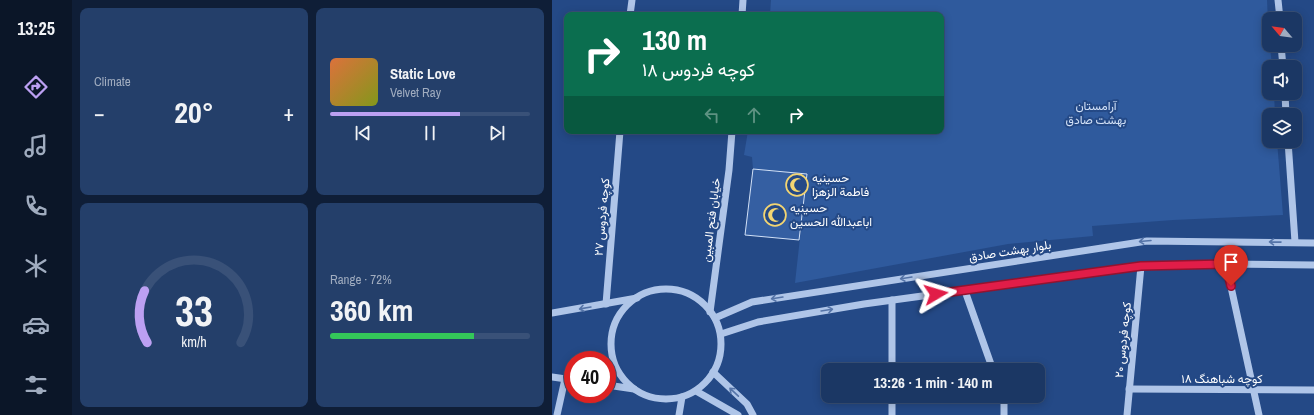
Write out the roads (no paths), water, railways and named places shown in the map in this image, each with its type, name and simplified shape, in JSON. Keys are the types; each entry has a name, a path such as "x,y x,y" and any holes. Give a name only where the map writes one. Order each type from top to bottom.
{"street":[{"path":"630,12 632,0"},
{"path":"742,12 743,0"},
{"path":"1278,0 1279,12"},
{"name":"کوچه فردوس ۲۷","path":"606,304 620,134"},
{"name":"خیابان فتح المبین","path":"712,315 732,134"},
{"path":"1288,148 1295,242"},
{"name":"بلوار بهشت صادق","path":"712,315 752,302 1147,241 1314,243"},
{"path":"721,334 758,322 892,300 1141,266 1226,264 1314,265"},
{"path":"1226,264 1259,415"},
{"name":"کوچه فردوس ۲۰","path":"1127,415 1141,266"},
{"path":"552,313 638,298 654,291 672,290 689,294 704,304 712,315 721,334 721,351 708,381 696,391 682,397 667,399 650,397 634,389 616,386"},
{"path":"965,291 991,363"},
{"path":"634,389 621,376 614,360 612,342 615,325 624,310 638,298"},
{"path":"892,300 892,363"},
{"path":"713,372 747,404 753,415"},
{"path":"552,377 564,379"},
{"path":"557,415 564,384"},
{"name":"کوچه شباهنگ ۱۸","path":"1129,390 1314,390"},
{"path":"696,391 738,415"},
{"path":"679,415 682,397"},
{"path":"892,403 892,415"},
{"path":"1004,403 1004,415"}],"place":[{"name":"حسینیه فاطمة الزهزا","path":"797,185"},
{"name":"حسینیه اباعبدالله الحسین","path":"775,215"}],"park label":[{"name":"آرامستان بهشت صادق","path":"1096,113"}]}
